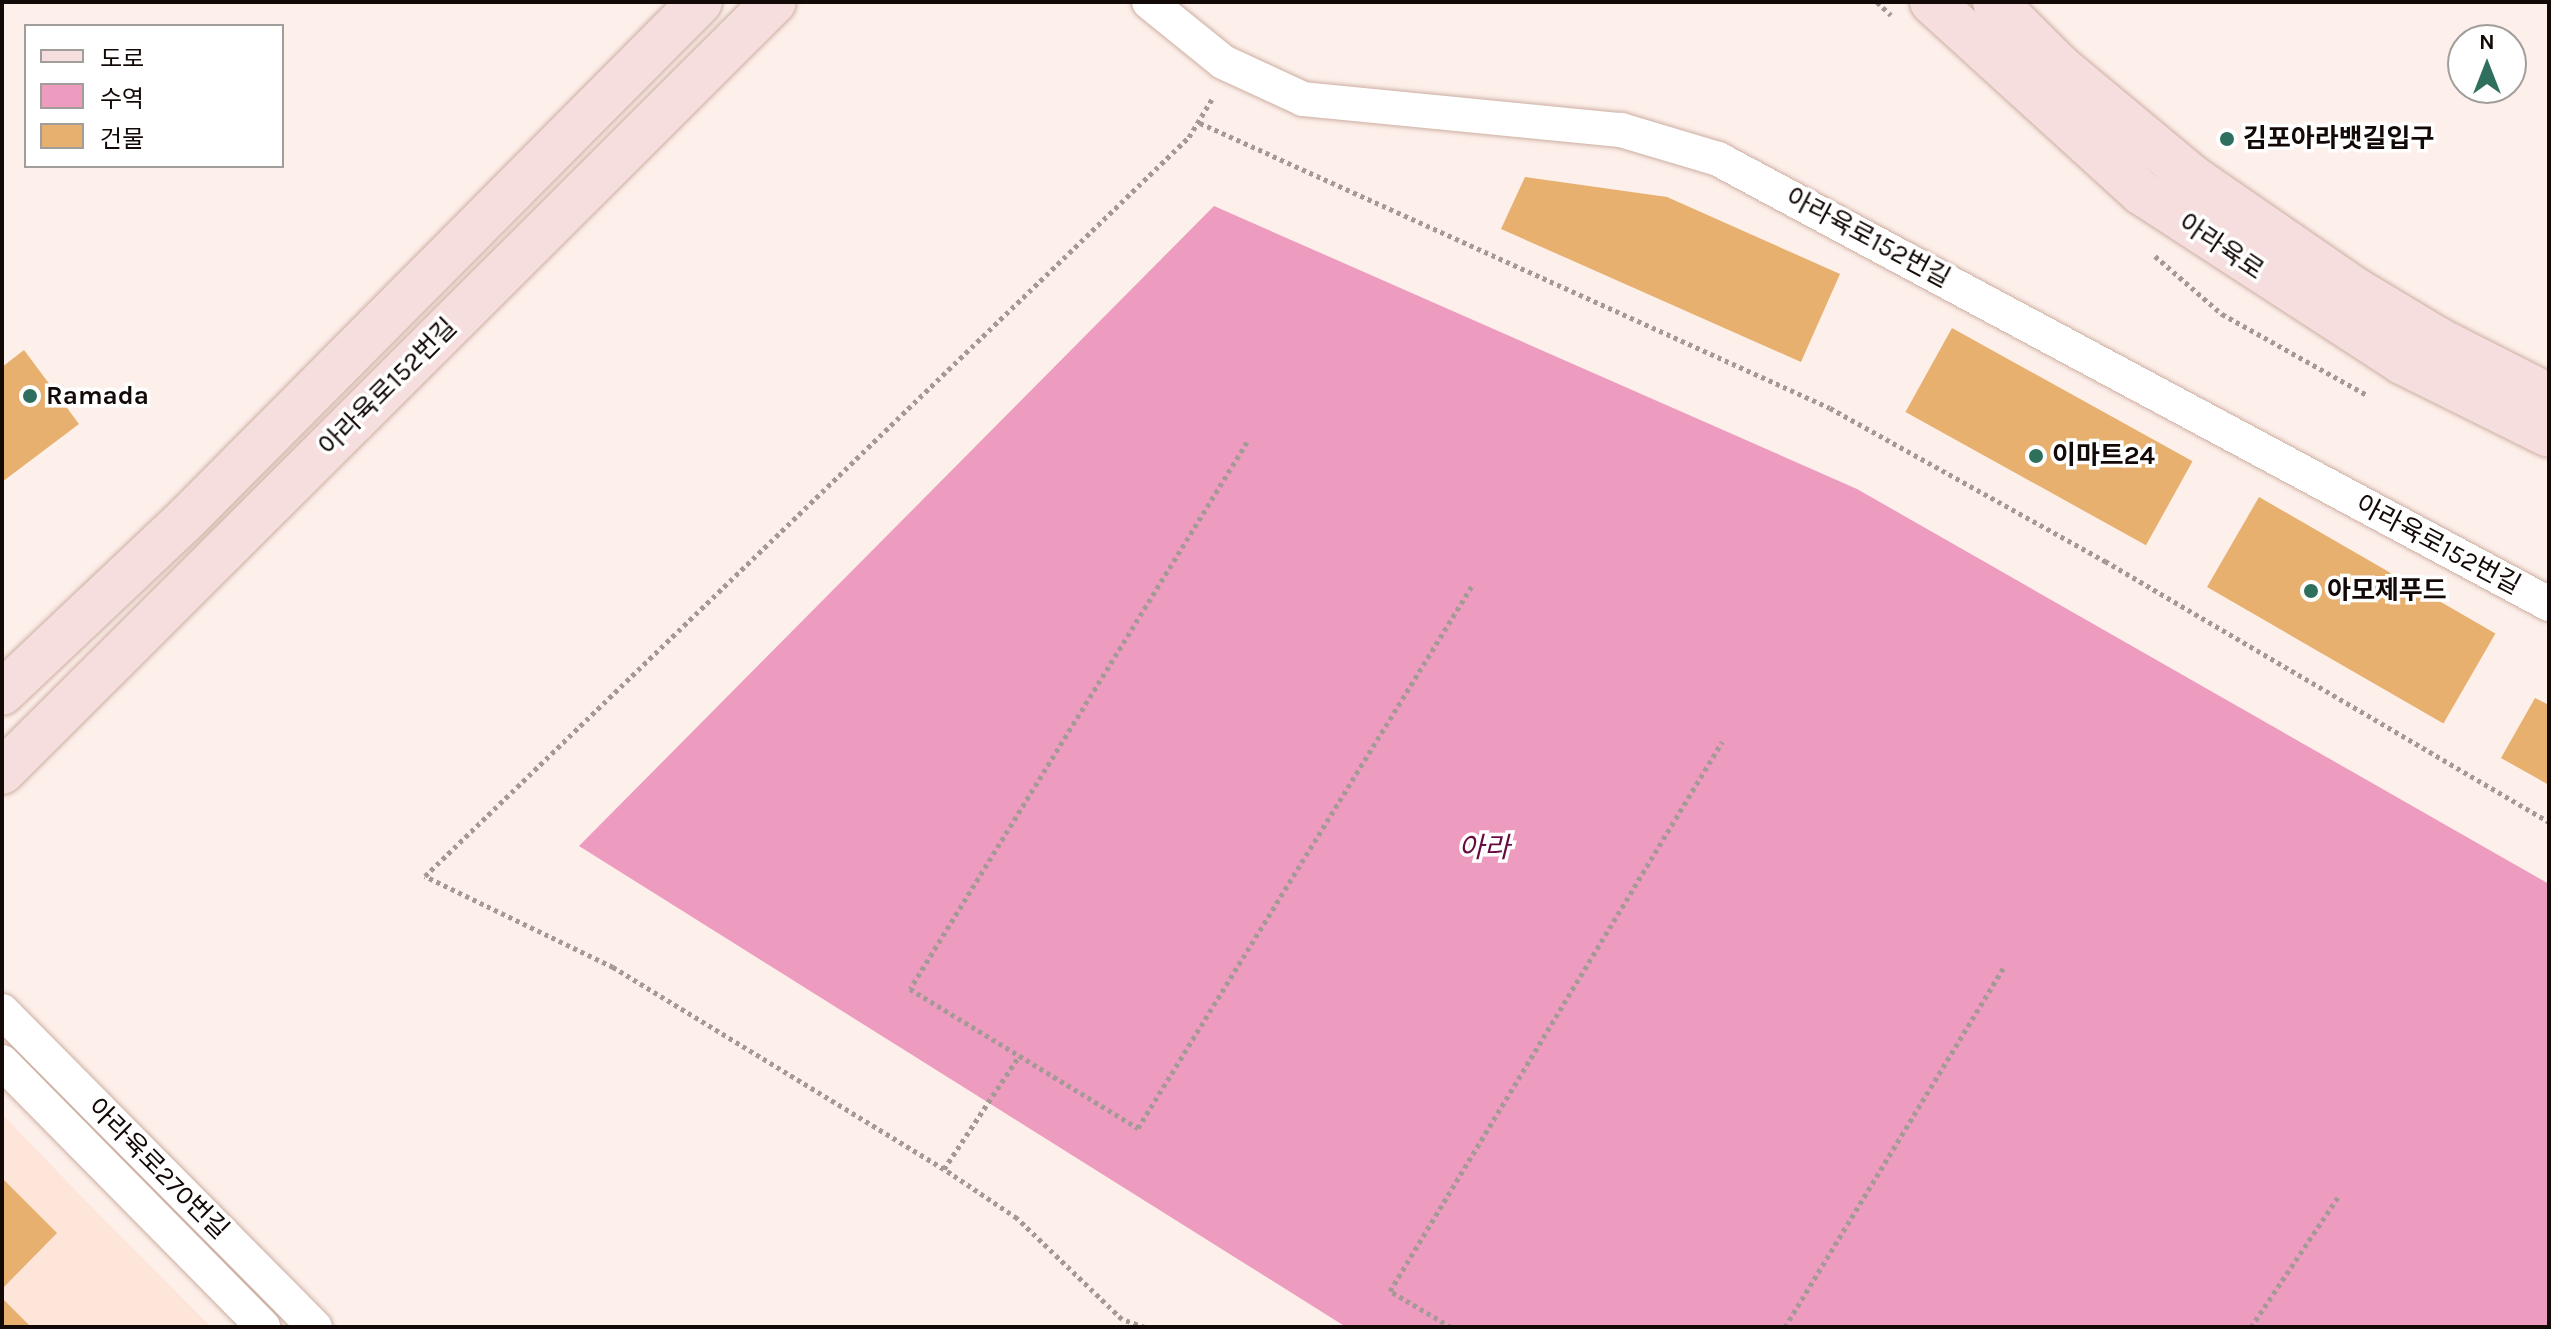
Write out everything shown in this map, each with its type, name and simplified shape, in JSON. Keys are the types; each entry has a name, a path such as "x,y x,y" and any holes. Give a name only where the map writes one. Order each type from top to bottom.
{"street":[{"name":"아라육로152번길","path":"2,693 188,517 700,2"},
{"name":"아라육로152번길","path":"2,772 774,2"},
{"name":"아라육로152번길","path":"1149,2 1223,62 1264,84 1313,101 1606,128 1718,159 2549,604"},
{"name":"아라육로","path":"1932,2 2048,113 2153,201 2402,362 2549,435"},
{"name":"아라육로","path":"1995,2 2060,67 2192,177 2356,290 2441,341 2549,396"},
{"name":"아라육로270번길","path":"2,1011 315,1327"},
{"name":"아라육로270번길","path":"2,1062 263,1327"}],"path":[{"path":"1145,1327 1122,1319 1017,1218 944,1169 613,967 425,876 1200,123 1209,110 1223,62"},
{"path":"1200,123 1830,408 2105,561 2549,822"},
{"path":"1247,442 910,989 1138,1128 1473,584"},
{"path":"1451,1327 1390,1291 1722,742"},
{"path":"1785,1327 2003,968"},
{"path":"944,1169 1019,1056"},
{"path":"2251,1327 2338,1197"}],"shaded area":[{"path":"2,1114 82,1197 211,1327 2,1327"}],"water":[{"name":"아라","path":"1214,206 1857,489 2549,884 2549,1327 1346,1327 579,846"}],"building":[{"path":"1525,177 1667,197 1840,274 1801,362 1501,229"},
{"path":"1952,328 2193,461 2146,545 1905,412"},
{"name":"Ramada","path":"24,350 79,424 2,482 2,367"},
{"path":"2259,497 2495,634 2443,724 2207,587"},
{"path":"2535,698 2549,705 2549,785 2501,758"},
{"path":"2,1178 57,1233 2,1289"},
{"path":"2,1298 31,1327 2,1327"}],"place":[{"name":"김포아라뱃길입구","path":"2227,139"},
{"name":"Ramada","path":"30,396"},
{"name":"이마트24","path":"2036,456"},
{"name":"아모제푸드","path":"2311,591"}]}
